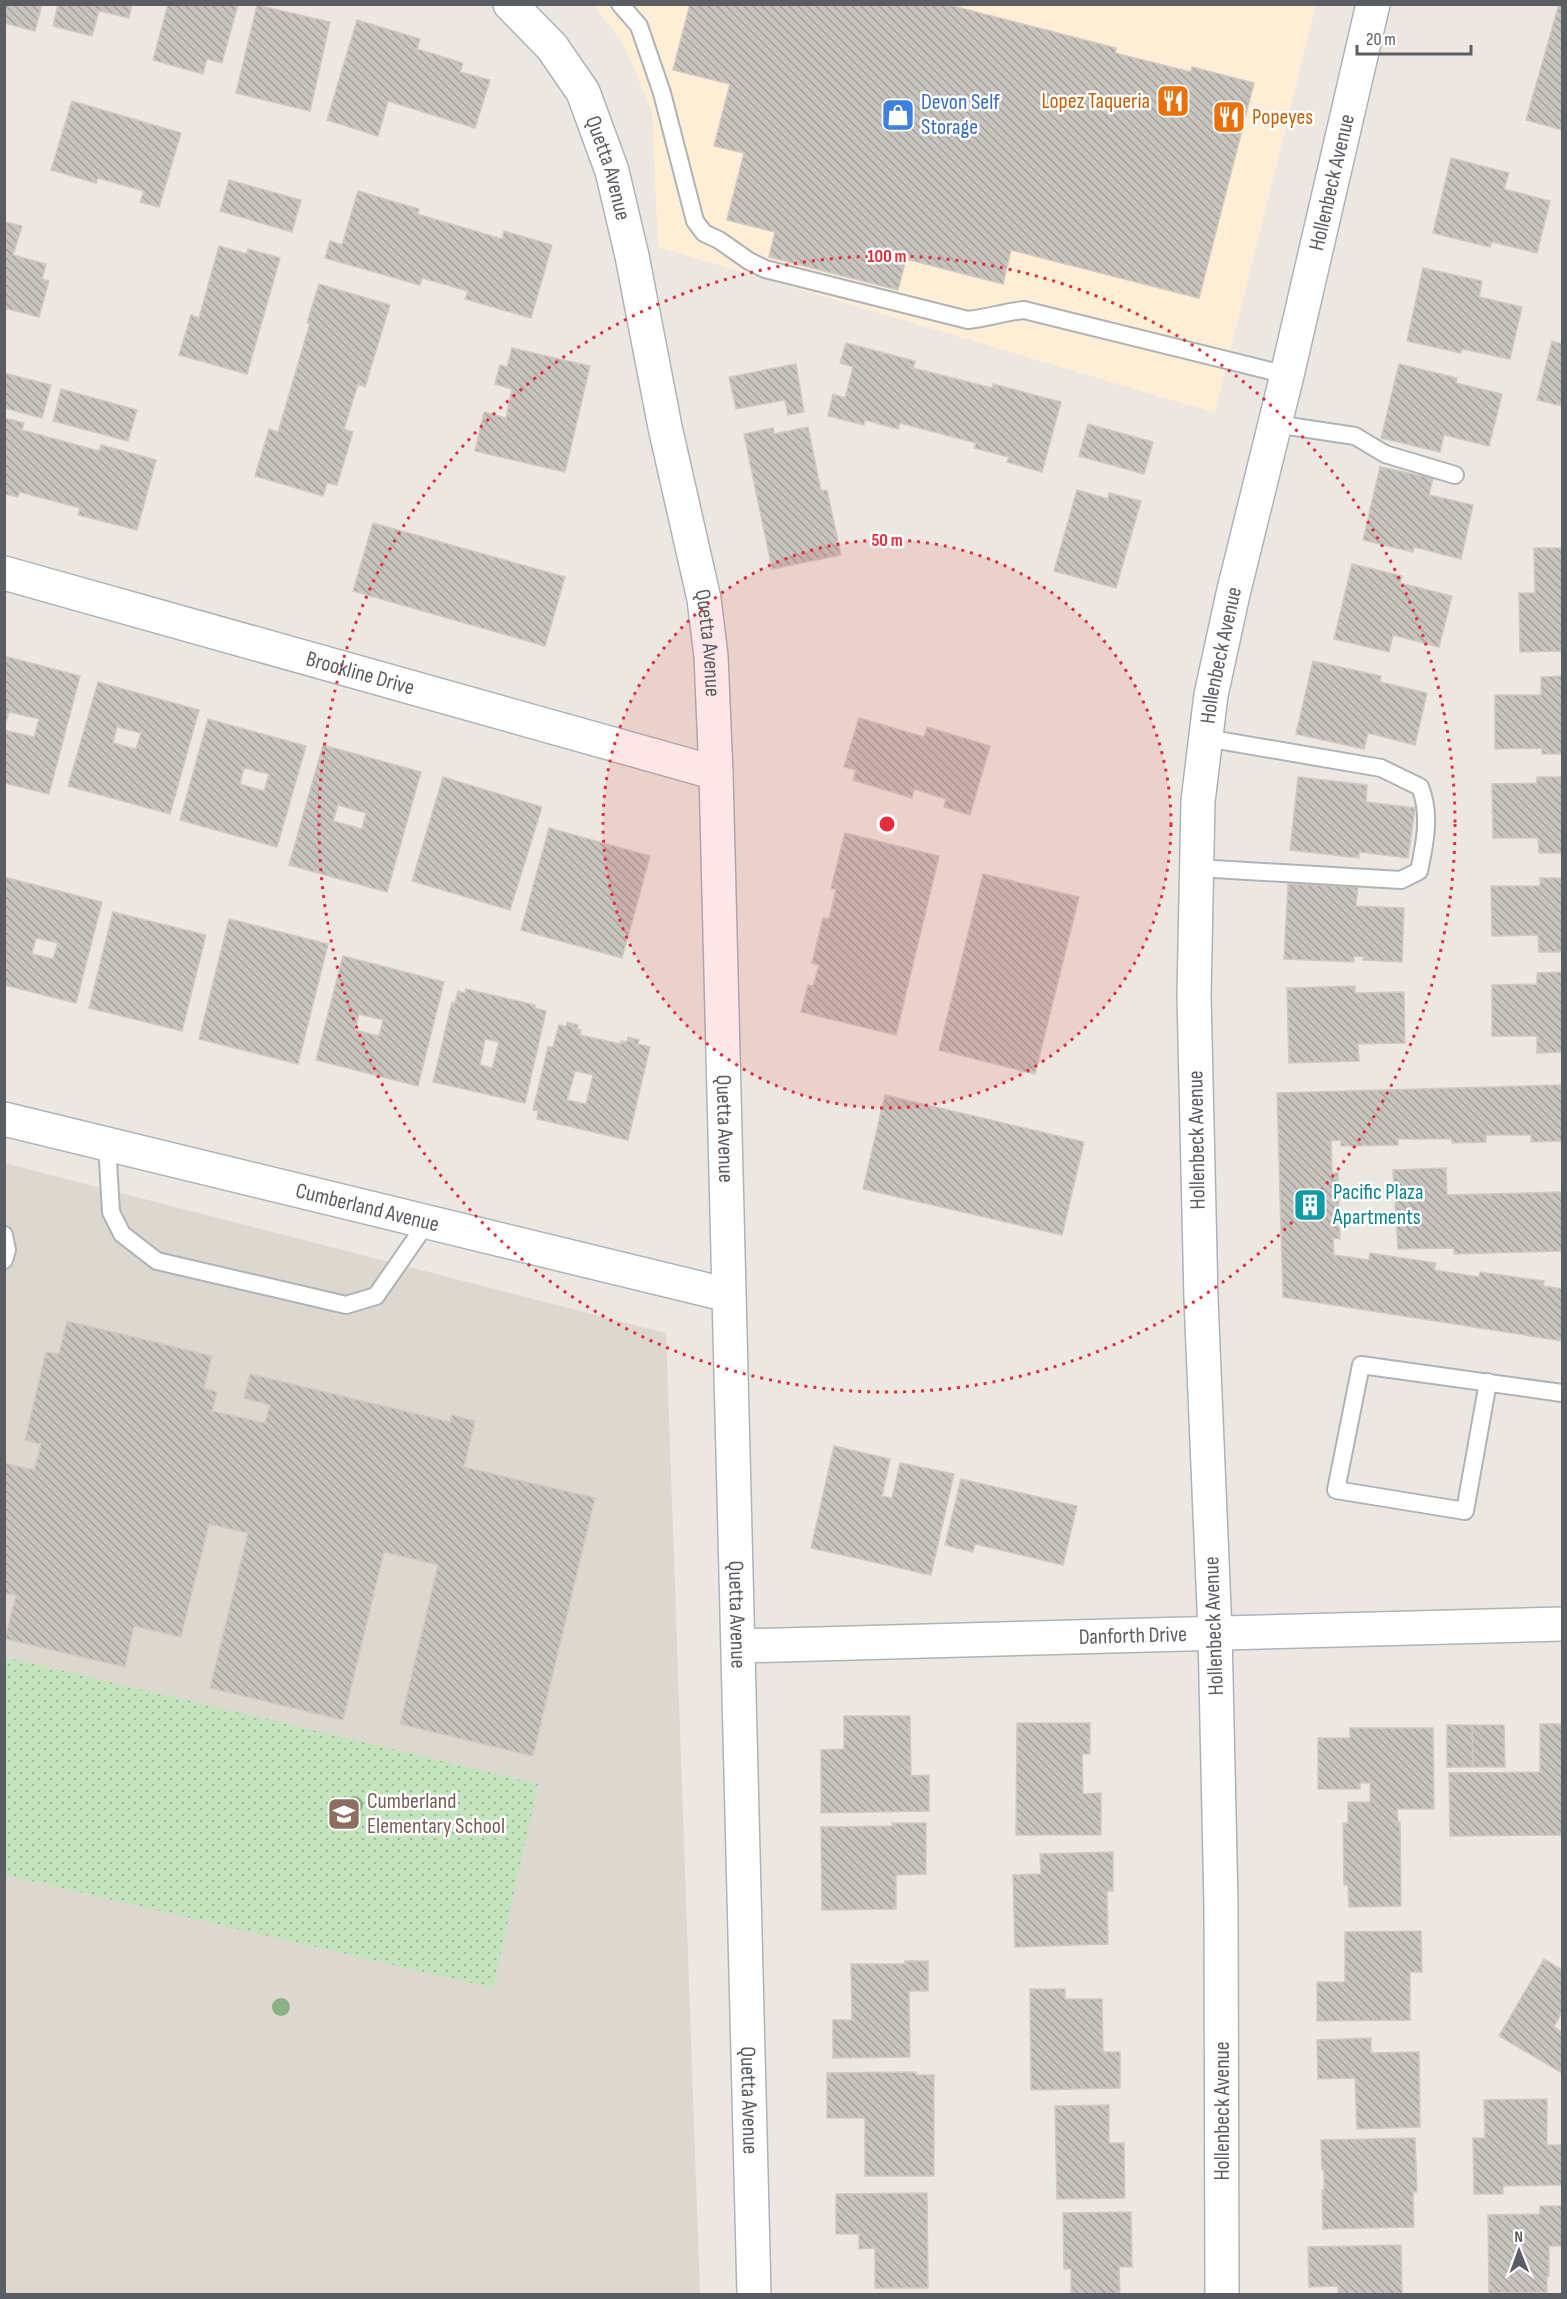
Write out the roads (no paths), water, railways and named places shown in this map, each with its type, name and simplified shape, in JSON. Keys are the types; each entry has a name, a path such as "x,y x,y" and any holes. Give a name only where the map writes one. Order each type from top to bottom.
{"street":[{"name":"Quetta Avenue","path":"510,4 552,48 583,92 612,171 632,256 665,428 704,599 711,656 739,1646 754,2295"},
{"name":"Hollenbeck Avenue","path":"1222,2295 1221,1916 1215,1632 1201,1299 1194,995 1198,801 1211,695 1233,594 1287,375 1373,4"},
{"name":"Brookline Drive","path":"4,573 716,773"},
{"name":"Cumberland Avenue","path":"4,1119 728,1295"},
{"name":"Danforth Drive","path":"739,1646 1563,1624"}],"lane":[{"path":"620,4 639,26 662,93 695,221 704,233 719,240 749,261 765,269 968,320 1023,310 1287,375"},
{"path":"1275,424 1355,436 1385,454 1455,476"},
{"path":"1197,868 1401,880 1419,871 1424,850 1426,802 1420,787 1381,768 1206,738"},
{"path":"107,1144 111,1212 122,1234 157,1261 346,1305 376,1296 428,1221"},
{"path":"4,1235 7,1250 4,1260"},
{"path":"1488,1382 1465,1511 1336,1490 1361,1365 1488,1382 1563,1393"}],"place":[{"name":"Lopez Taqueria","path":"1173,101"},
{"name":"Devon Self Storage","path":"898,115"},
{"name":"Popeyes","path":"1229,117"},
{"name":"Pacific Plaza Apartments","path":"1310,1205"},
{"name":"Cumberland Elementary School","path":"344,1814"}]}
